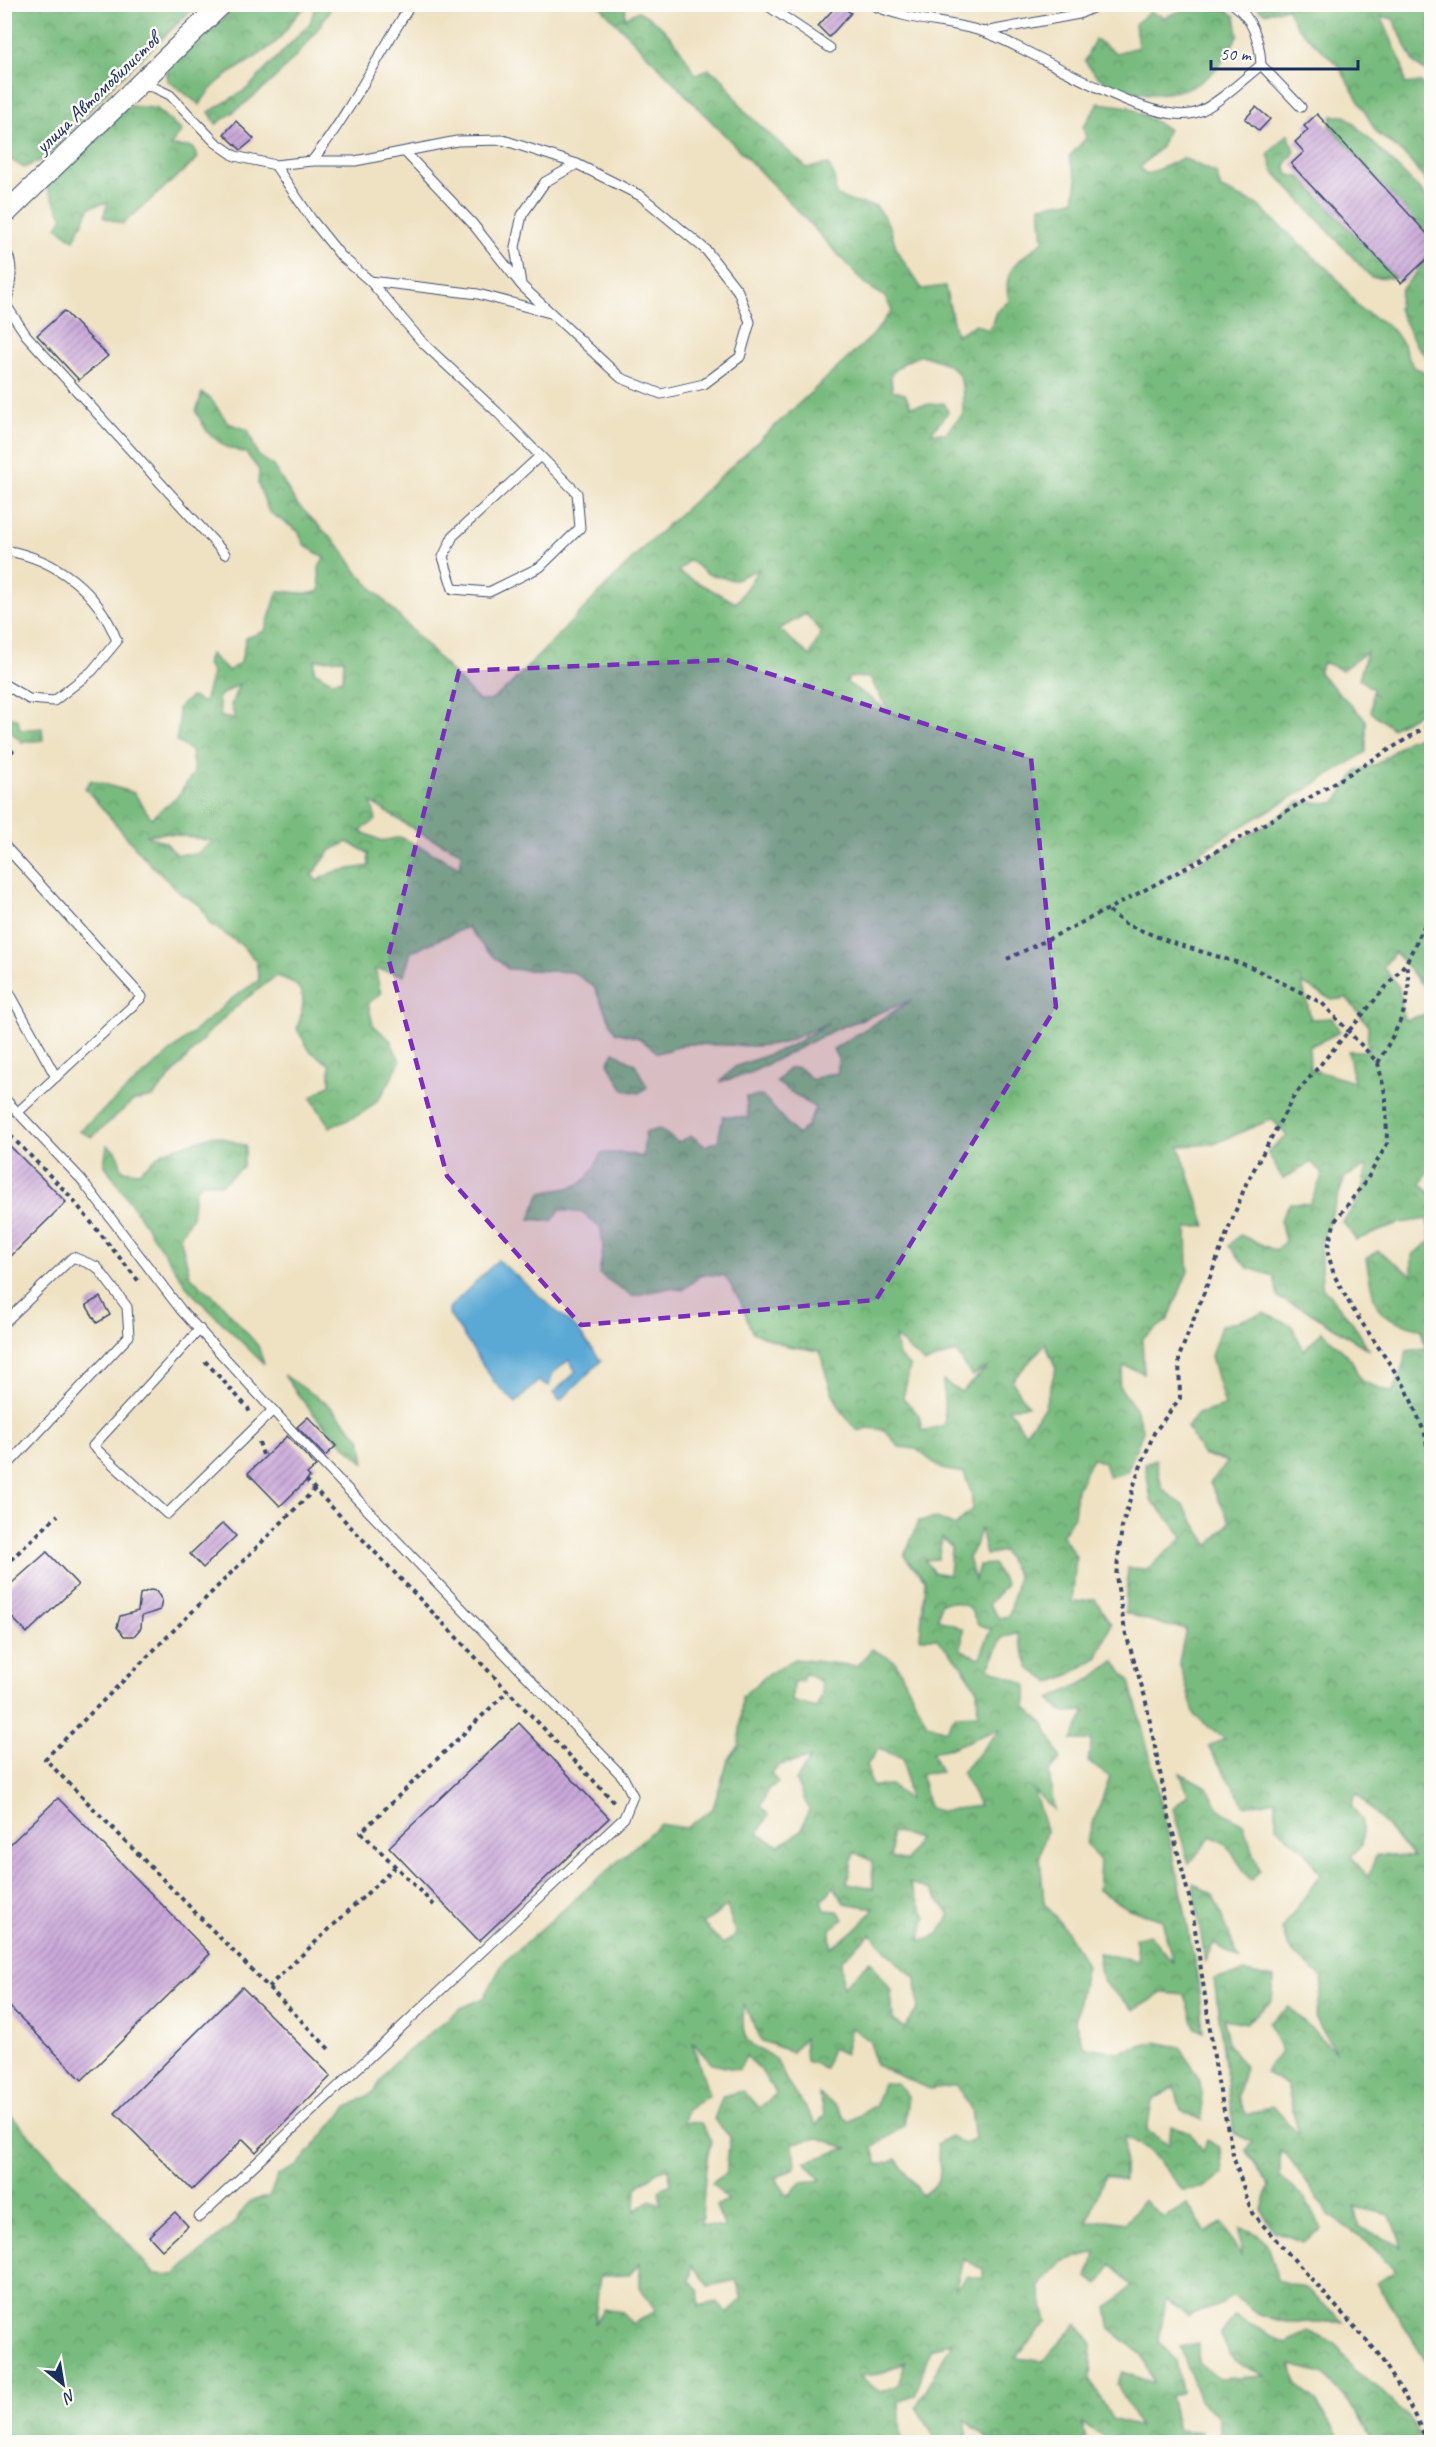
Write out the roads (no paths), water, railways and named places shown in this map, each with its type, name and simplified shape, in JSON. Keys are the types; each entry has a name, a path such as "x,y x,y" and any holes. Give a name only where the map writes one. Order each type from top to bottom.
{"street":[{"name":"улица Автомобилистов","path":"4,215 222,4"}],"lane":[{"path":"312,160 339,126 363,81 411,4"},
{"path":"765,4 830,48"},
{"path":"870,4 896,15 984,32 1117,96 1164,113 1194,113 1261,65"},
{"path":"984,32 1079,14 1101,4"},
{"path":"1233,4 1259,37 1261,65 1301,106"},
{"path":"138,86 153,87 170,95 215,142 235,156 274,165 312,160 355,162 457,141 503,140 577,164 641,196 706,250 738,291 750,322 740,357 704,384 661,394 621,378 522,286 472,224 405,152"},
{"path":"522,286 515,247 522,215 545,182 577,164"},
{"path":"274,165 312,220 341,256 370,281 423,343 540,456 577,493 580,528 540,567 489,592 453,589 443,557 453,536 540,456"},
{"path":"4,248 9,255 12,281 6,305 26,335 225,554"},
{"path":"370,281 478,294 552,314"},
{"path":"4,550 51,563 82,587 108,619 117,641 92,671 54,700 29,699 4,684"},
{"path":"4,845 142,997 18,1112"},
{"path":"4,983 56,1077"},
{"path":"4,1098 81,1179 200,1329 273,1410 623,1777 633,1796 624,1818 199,2217"},
{"path":"4,1323 73,1257 97,1267 127,1307 129,1336 4,1469"},
{"path":"200,1329 93,1446 167,1514 273,1410"}],"water":[{"path":"498,1260 577,1329 601,1361 560,1401 553,1393 576,1372 569,1360 553,1373 549,1386 538,1381 516,1403 495,1383 449,1314 449,1308"}]}
